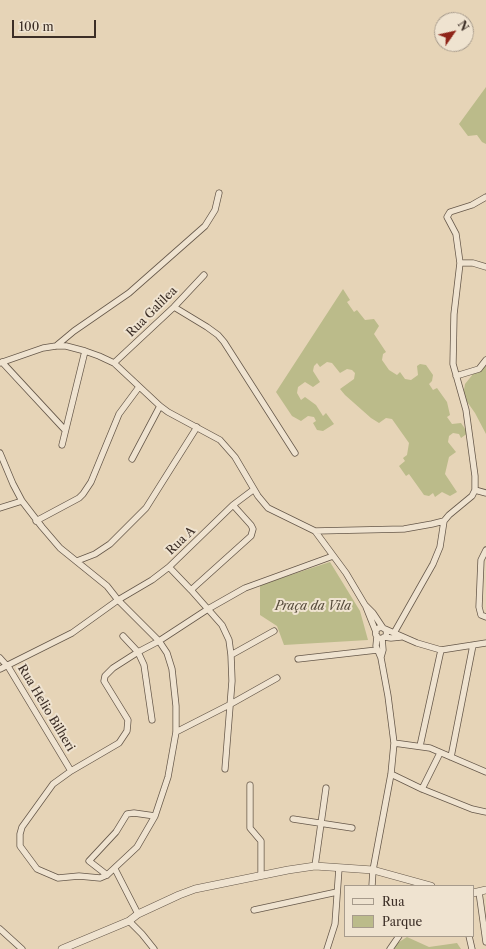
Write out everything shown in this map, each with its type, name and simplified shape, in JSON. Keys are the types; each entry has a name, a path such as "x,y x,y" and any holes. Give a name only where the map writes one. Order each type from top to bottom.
{"street":[{"path":"56,346 74,331 129,293 205,226 215,210 219,193"},
{"path":"394,633 433,564 440,547 444,521 449,515 470,500 475,490 466,410 453,364 454,314 460,263 456,234 447,217 450,212 472,205 484,198"},
{"path":"460,263 473,263 486,267"},
{"name":"Rua Galilea","path":"114,363 174,307 204,275"},
{"path":"174,307 207,327 218,335 224,342 295,453"},
{"path":"65,430 1,362 43,348 66,346 86,351 114,363 168,412 213,435 226,446 235,458 262,503 268,508 315,531 404,529 444,521"},
{"path":"62,445 86,351"},
{"path":"456,376 479,369 486,360"},
{"path":"36,521 80,498 90,482 119,414 139,387"},
{"path":"132,459 160,406"},
{"path":"78,561 95,554 110,544 146,508 197,427"},
{"path":"0,453 13,484 22,501 36,521 60,548 78,561 107,586 118,600 159,641 167,653 172,669 176,706 176,732 168,777 155,816 137,847 107,875 100,878 79,876 58,878 37,869 20,846 20,834 22,828 53,784 71,771 119,743 127,730 128,720 108,687 104,679 105,676 113,668 138,652 159,641 208,608 245,588 333,556"},
{"name":"Rua A","path":"0,669 72,633 118,600 152,580 169,567 232,506 254,490"},
{"path":"475,490 486,493"},
{"path":"0,508 22,501"},
{"path":"191,590 251,536 253,529 251,525 232,506"},
{"path":"315,531 366,605 384,628 386,634 380,636 376,643 377,650 381,658 388,696 394,743 391,774 372,885"},
{"path":"486,550 481,560 479,607 481,615 486,617"},
{"path":"169,567 222,625 229,640 232,655 232,681 225,769"},
{"path":"366,605 380,636"},
{"path":"381,658 383,650 378,629 384,628 431,648 441,650 486,643"},
{"path":"232,655 274,631"},
{"path":"123,636 138,652 144,665 152,720"},
{"path":"380,636 391,638 401,636"},
{"path":"451,757 473,645"},
{"path":"298,659 377,650"},
{"path":"420,746 441,650"},
{"name":"Rua Helio Bilheri","path":"0,658 7,665 71,771"},
{"path":"176,732 277,678"},
{"path":"394,743 420,746 440,752 486,772"},
{"path":"422,789 440,752"},
{"path":"391,774 422,789 472,809 486,812"},
{"path":"250,785 250,828 261,841 262,875"},
{"path":"314,866 322,824 326,788"},
{"path":"107,875 89,861 116,832 127,814 155,816"},
{"path":"293,819 352,828"},
{"path":"62,949 129,922 138,914 184,893 262,875 314,866 374,870 427,885"},
{"path":"327,949 335,924 339,868"},
{"path":"115,869 138,914"},
{"path":"254,910 337,892"},
{"path":"479,892 486,942"},
{"path":"129,922 142,934 154,949"},
{"path":"0,929 22,949"},
{"path":"390,949 398,937"},
{"path":"469,937 472,949"}],"green space":[{"path":"486,87 486,144 482,142 477,135 468,136 459,124"},
{"path":"343,289 350,300 347,302 354,312 357,310 365,320 374,319 379,326 374,334 386,352 383,354 382,360 389,370 397,375 400,372 405,379 411,380 418,375 417,366 420,364 426,365 433,375 432,381 429,384 433,390 437,388 447,402 450,415 447,417 452,424 461,423 468,433 461,438 459,434 453,433 449,436 448,442 456,452 449,457 445,474 457,492 450,496 442,492 435,497 433,493 429,496 424,495 409,474 406,476 399,466 405,461 403,458 407,455 409,443 392,419 386,418 379,423 371,418 340,389 354,379 355,373 352,370 347,369 340,373 332,363 327,362 320,367 317,363 314,366 313,371 320,382 313,387 305,382 298,387 297,393 301,400 305,397 316,405 323,416 326,413 334,424 323,431 317,430 313,423 316,421 314,417 308,416 301,421 292,416 276,392"},
{"path":"486,358 486,434 475,413 463,396 465,384"},
{"name":"Praça da Vila","path":"330,562 360,611 368,640 284,645 277,626 260,615 260,585"},
{"path":"407,937 429,947 457,943 461,949 392,949 396,944"}]}
